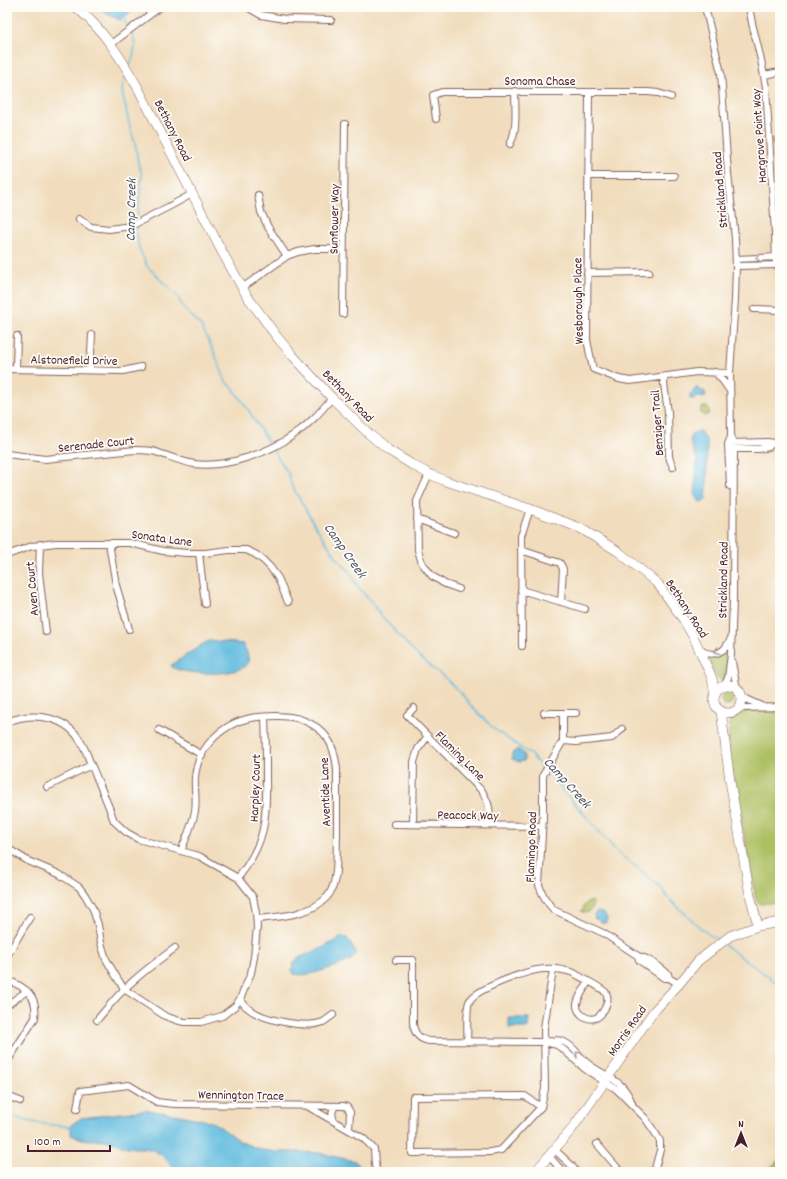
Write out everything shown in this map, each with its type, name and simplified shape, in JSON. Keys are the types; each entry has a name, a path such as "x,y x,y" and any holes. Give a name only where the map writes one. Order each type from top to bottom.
{"street":[{"name":"Bethany Road","path":"76,7 111,44 122,60 242,288 277,337 332,398 375,439 407,462 429,474 580,528 619,552 658,584 683,619 712,678 715,695"},
{"path":"111,44 160,7"},
{"path":"247,7 261,16 285,19 331,20"},
{"name":"Strickland Road","path":"705,7 721,73 736,259 730,373 733,524"},
{"name":"Hargrove Point Way","path":"749,7 766,87 778,265"},
{"path":"764,75 780,72"},
{"path":"510,144 515,131 515,91"},
{"name":"Sonoma Chase","path":"436,119 433,95 442,92 653,92 671,97"},
{"name":"Wesborough Place","path":"589,92 587,340 593,369 624,380 663,377 697,372 730,373"},
{"name":"Sunflower Way","path":"343,314 345,124"},
{"path":"7,166 7,210"},
{"path":"588,176 674,176"},
{"path":"79,219 91,227 109,229 131,226 192,194"},
{"path":"258,195 261,212 287,256"},
{"path":"242,288 287,256 314,249 343,249"},
{"path":"736,259 778,257"},
{"path":"736,266 778,265"},
{"path":"588,273 649,272"},
{"path":"754,309 780,310"},
{"path":"90,370 92,335"},
{"path":"16,369 17,336"},
{"name":"Alstonefield Drive","path":"7,369 122,371 141,367"},
{"path":"715,372 731,394"},
{"name":"Benziger Trail","path":"663,377 668,412 669,456 673,467"},
{"name":"Serenade Court","path":"7,454 45,459 143,450 159,453 193,464 209,465 225,463 258,454 296,434 314,418 332,398"},
{"path":"731,424 737,438 742,441 752,443"},
{"path":"731,444 780,442"},
{"path":"731,444 747,449 770,447 772,443"},
{"name":"Strickland Road","path":"723,687 728,677 731,654 734,592 734,466 731,444"},
{"path":"734,466 739,454 747,449"},
{"path":"429,474 417,501 418,550 422,563 432,576 445,584 459,589"},
{"path":"522,646 521,536 530,509"},
{"path":"417,519 454,533"},
{"name":"Sonata Lane","path":"7,554 40,544 56,543 130,543 163,551 187,553 238,549 246,550 263,560 278,578 288,602"},
{"path":"109,543 116,585 129,629"},
{"name":"Aven Court","path":"40,544 39,573 46,632"},
{"path":"521,550 560,563 563,569 561,602"},
{"path":"199,553 205,604"},
{"path":"521,590 585,609"},
{"name":"Strickland Road","path":"698,647 702,652 717,653 723,650 732,636"},
{"name":"Strickland Road","path":"731,654 739,693"},
{"name":"Bethany Road","path":"712,678 723,687"},
{"path":"770,708 756,704 730,686 723,687 716,691 716,707 724,712 736,711 744,708 770,708 780,707"},
{"path":"725,742 728,722 741,704 739,693"},
{"name":"Flaming Lane","path":"414,708 407,716 482,791 490,807 490,825"},
{"path":"721,711 729,776 750,894 758,926"},
{"path":"544,713 576,713"},
{"path":"562,713 563,741 576,742 612,738 622,729"},
{"path":"7,722 32,716 51,718 73,730 82,743 114,820 120,827 138,839 199,856 238,878 253,897 257,919 253,965 240,999 235,1006 222,1016 201,1022 184,1022 165,1016 124,989 106,959 93,909 79,887 59,874 28,861 7,848"},
{"name":"Aventide Lane","path":"181,851 196,809 195,778 198,762 209,743 215,737 228,727 243,720 283,716 307,722 324,733 336,755 337,769 336,865 332,889 328,896 317,905 302,912 286,916 257,919"},
{"name":"Harpley Court","path":"238,878 254,854 261,839 265,823 267,807 265,717"},
{"path":"158,730 202,755"},
{"path":"413,824 414,762 418,750 428,736"},
{"name":"Flamingo Road","path":"563,741 543,775 542,826 538,885 549,905 554,910 603,933 638,956 640,960 656,968 664,978 669,978 679,984"},
{"path":"47,787 91,765"},
{"name":"Peacock Way","path":"394,824 542,826"},
{"path":"7,956 30,917"},
{"name":"Morris Road","path":"535,1172 572,1129 654,1011 698,961 730,936 758,926 780,922"},
{"path":"97,1020 124,989 145,970 175,948"},
{"path":"396,960 413,960 413,1024 417,1036 428,1041 544,1042 557,1045 581,1066 607,1080 650,1125 659,1138 660,1150 654,1172"},
{"path":"467,1042 468,1006 471,998 499,982 537,970 553,969 570,972 588,982 604,991 608,998 601,1014 594,1018 582,1016 578,1008 578,1001 588,982"},
{"path":"541,1107 525,1096 413,1097 412,1153 490,1152 501,1150 541,1107 545,1089 544,1028 553,969"},
{"path":"7,980 18,984 27,991 34,1002 36,1010 34,1018 7,1062"},
{"path":"7,1004 27,991"},
{"path":"240,999 255,1013 269,1019 285,1022 315,1024 323,1022 333,1014"},
{"name":"Wennington Trace","path":"77,1109 80,1091 129,1085 157,1102 174,1104 344,1106 350,1109 350,1130"},
{"path":"7,1096 20,1101"},
{"path":"307,1106 363,1138 374,1148 376,1172"},
{"path":"334,1121 332,1110 335,1106"},
{"path":"597,1144 621,1172"},
{"path":"552,1153 563,1172"},
{"path":"552,1153 572,1166 576,1172"}],"green space":[{"path":"776,137 781,142 776,147 771,142"},
{"path":"703,407 707,407 709,411 707,415 703,415 701,413 701,409"},
{"path":"724,652 727,653 726,677 722,681 716,676 708,657 718,656"},
{"path":"725,693 729,693 733,699 729,705 725,705 721,701 721,697"},
{"path":"748,710 780,710 780,902 761,904 756,900 729,753 729,732 732,717 736,713"},
{"path":"590,901 593,903 592,908 588,913 581,911 587,902 589,903"},
{"path":"780,1159 780,1172 766,1172 766,1171"}],"water":[{"path":"100,7 136,7 121,20 107,13"},
{"path":"696,388 704,391 706,395 704,398 697,396 695,399 690,399 690,394"},
{"path":"700,431 707,441 707,490 706,500 700,502 695,497 697,460 690,442 691,434"},
{"path":"211,640 243,644 248,656 247,664 242,668 222,673 188,672 172,667 171,665"},
{"path":"518,749 524,754 524,761 519,762 512,759 512,753"},
{"path":"596,912 603,913 607,918 606,923 602,923 595,919 594,914"},
{"path":"342,937 347,938 352,944 355,952 354,957 347,962 310,974 294,974 292,970 293,964 298,958 318,950"},
{"path":"509,1018 529,1018 528,1028 509,1028"},
{"path":"147,1110 212,1122 239,1141 262,1150 319,1153 355,1161 362,1172 174,1172 166,1159 154,1150 134,1148 105,1140 84,1140 71,1135 71,1125 81,1118"}],"waterway":[{"name":"Camp Creek","path":"123,18 129,28"},
{"name":"Camp Creek","path":"130,66 135,44 131,32"},
{"name":"Camp Creek","path":"126,75 122,91 142,175 137,220"},
{"name":"Camp Creek","path":"137,226 139,248 147,266 177,296 185,310 201,326 214,352 226,382 233,388 249,411 271,447"},
{"name":"Camp Creek","path":"273,450 288,473 292,486 316,527 337,558 350,572 358,587 384,619 418,656 462,694 470,705 494,729 531,755 544,770"},
{"name":"Camp Creek","path":"547,772 619,854 661,888 668,898 704,931 719,941"},
{"name":"Camp Creek","path":"724,945 780,985"},
{"path":"7,1114 30,1122 71,1127"}]}
